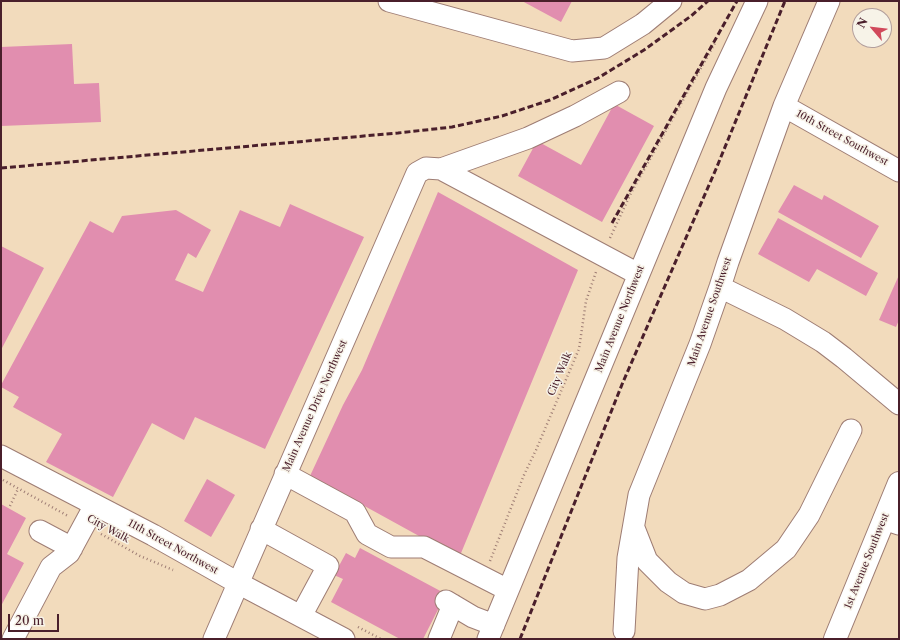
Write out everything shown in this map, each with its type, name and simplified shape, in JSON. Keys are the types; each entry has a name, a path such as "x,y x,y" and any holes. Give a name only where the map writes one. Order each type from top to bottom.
{"main road":[{"name":"1st Avenue Southwest","path":"835,639 892,522 899,484"}],"street":[{"path":"389,1 572,51 604,48 642,24 671,1"},
{"name":"Main Avenue Northwest","path":"491,632 716,88 757,1"},
{"name":"Main Avenue Southwest","path":"624,631 628,558 639,495 700,344 784,106 829,1"},
{"path":"441,169 528,138 575,116 619,92"},
{"name":"10th Street Southwest","path":"784,106 899,171"},
{"name":"Main Avenue Drive Northwest","path":"214,639 417,173 426,168 441,169"},
{"path":"441,169 638,274"},
{"path":"720,287 784,320 822,342 844,358 899,404"},
{"path":"634,527 647,561 668,582 684,593 705,599 720,595 749,580 786,549 809,515 851,430"},
{"name":"11th Street Northwest","path":"1,456 153,535 238,583 344,639"},
{"path":"285,474 355,512 367,534 391,546 424,547 508,590"},
{"path":"13,639 52,567 69,553 95,505"},
{"path":"261,530 328,566 301,616"},
{"path":"40,531 72,548"},
{"path":"439,639 449,603 473,617 491,632"}],"path":[{"name":"City Walk","path":"484,578 520,487 579,349 586,302 603,255 631,193 715,43"},
{"name":"City Walk","path":"1,479 140,556 154,563 175,570"},
{"path":"10,506 18,489"}],"building":[{"path":"522,1 572,1 561,22"},
{"path":"72,44 74,84 99,83 101,122 1,126 1,47"},
{"path":"614,104 654,126 602,222 518,176 537,141 581,165"},
{"path":"794,185 822,200 824,195 879,226 861,258 778,212"},
{"path":"438,192 578,270 459,558 310,476 343,405 362,370"},
{"path":"290,204 364,237 265,449 195,417 184,440 152,423 113,497 46,462 62,434 13,407 19,397 1,387 1,385 90,221 113,233 122,216 176,210 211,230 196,258 188,253 175,280 203,292 240,210 280,227"},
{"path":"778,218 878,273 866,296 817,269 809,282 758,254"},
{"path":"1,246 44,268 1,350"},
{"path":"899,275 899,320 896,327 879,320"},
{"path":"207,479 235,495 211,537 184,521"},
{"path":"1,504 26,518 7,554 24,563 1,606"},
{"path":"360,548 446,594 423,639 400,639 331,602 343,579 334,575 346,553 355,558"}],"railway":[{"path":"1,168 398,133 452,127 502,116 550,100 598,78 644,50 691,16 708,1"},
{"path":"612,223 737,1"},
{"path":"520,639 623,382 716,169 785,1"}]}
